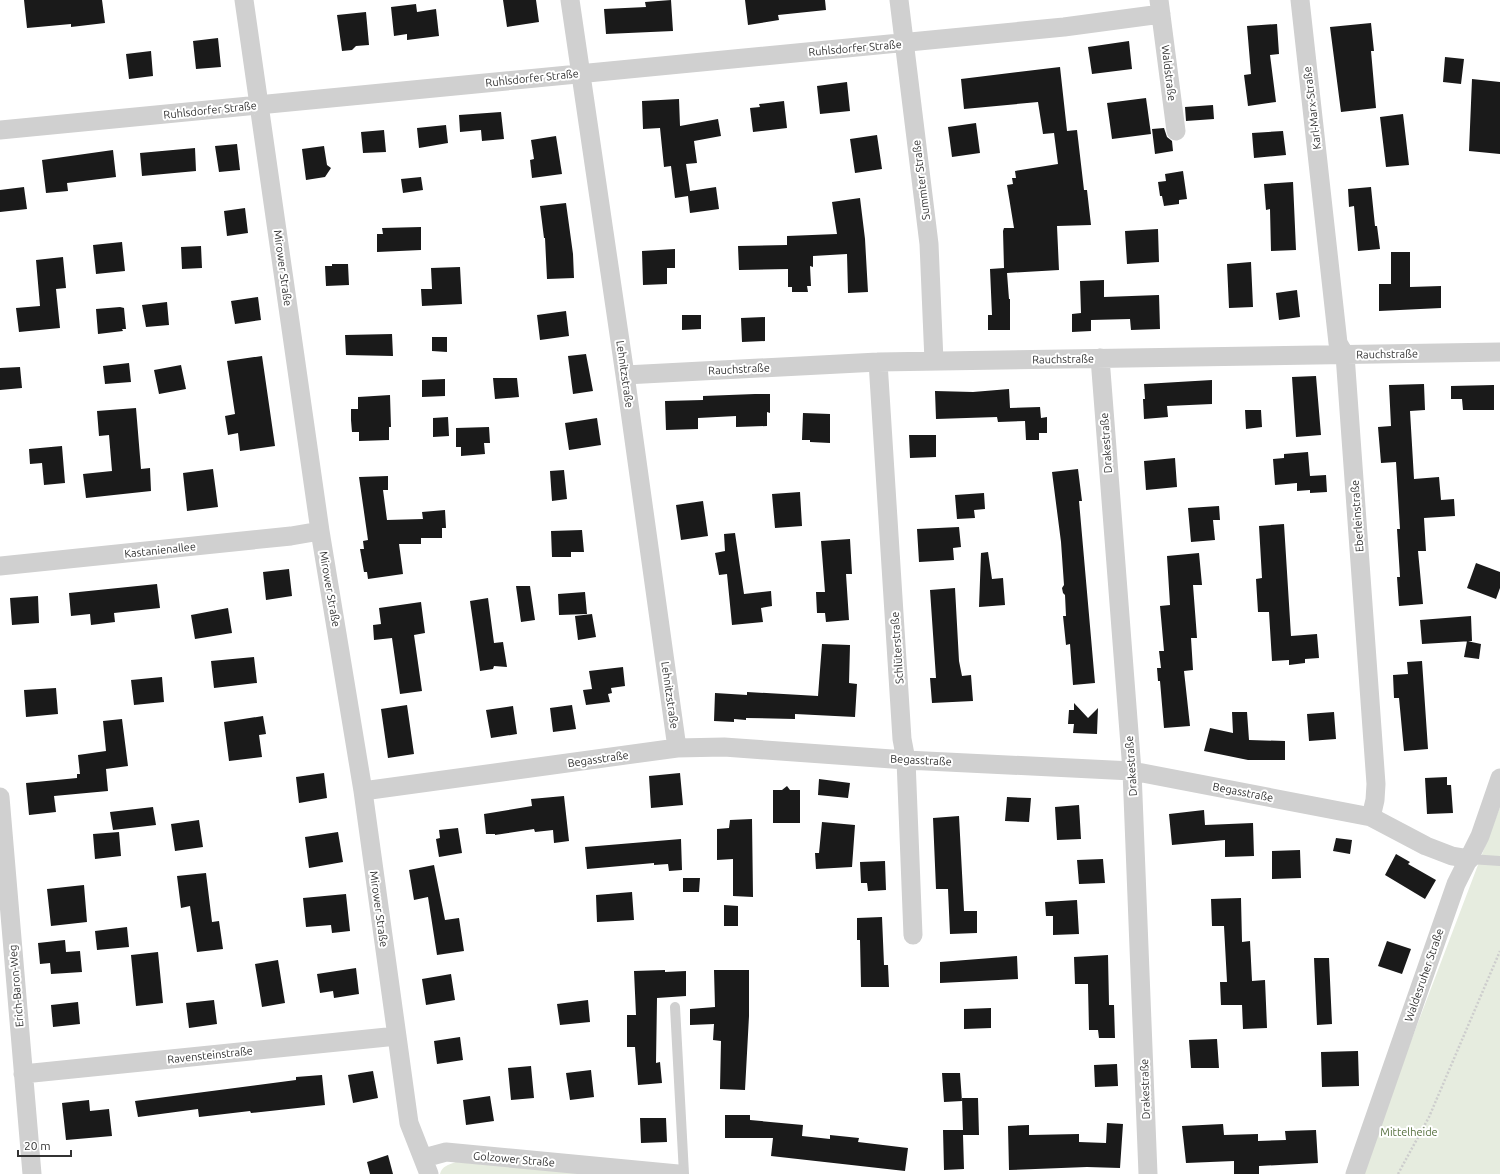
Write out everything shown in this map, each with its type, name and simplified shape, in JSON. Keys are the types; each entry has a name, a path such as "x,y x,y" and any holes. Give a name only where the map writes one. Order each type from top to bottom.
{"street":[{"name":"Mirower Straße","path":"244,0 320,531 362,791 409,1123 426,1166"},
{"name":"Lehnitzstraße","path":"570,0 625,375 677,748"},
{"name":"Summter Straße","path":"899,0 928,244 934,361"},
{"name":"Karl-Marx-Straße","path":"1300,0 1325,216"},
{"name":"Waldstraße","path":"1064,27 1160,7 1176,132"},
{"name":"Ruhlsdorfer Straße","path":"0,130 1064,27"},
{"name":"Eberleinstraße","path":"1325,216 1338,343 1345,356 1376,784 1375,800 1371,817"},
{"name":"Rauchstraße","path":"625,375 878,362 1345,356 1500,352"},
{"name":"Drakestraße","path":"1100,358 1132,771 1148,1174"},
{"name":"Schlüterstraße","path":"878,362 902,740 906,760 913,935"},
{"name":"Kastanienallee","path":"0,566 291,536 320,531"},
{"name":"Begasstraße","path":"362,791 677,748 724,747 906,760 1132,771 1371,817 1426,846 1452,856 1470,859"},
{"name":"Waldesruher Straße","path":"1355,1174 1456,884 1470,859 1480,836 1500,778"},
{"name":"Erich-Baron-Weg","path":"0,797 6,921 24,1074 32,1174"},
{"name":"Ravensteinstraße","path":"24,1074 397,1036"},
{"name":"Golzower Straße","path":"426,1166 446,1152 678,1174"}],"lane":[{"path":"1470,859 1500,860"},
{"path":"675,1007 684,1174"}],"path":[{"path":"1398,1174 1429,1117 1500,952"}],"green space":[{"name":"Mittelheide","path":"1500,807 1500,1174 1347,1174 1395,1083"},
{"path":"456,1162 592,1174 440,1174 444,1167"}],"building":[{"path":"24,0 102,0 105,23 71,27 71,24 27,28"},
{"path":"503,0 536,0 539,22 507,27"},
{"path":"671,0 673,31 606,34 604,9 646,7 645,2"},
{"path":"745,0 825,0 826,10 778,15 779,20 748,25"},
{"path":"416,4 417,12 436,9 439,36 407,40 407,34 394,36 391,7"},
{"path":"366,12 369,45 356,46 352,50 342,51 337,15"},
{"path":"1371,23 1374,51 1371,51 1376,108 1341,112 1330,27"},
{"path":"1277,24 1279,54 1270,55 1276,102 1248,106 1244,75 1251,74 1247,26"},
{"path":"218,38 221,67 196,69 193,41"},
{"path":"1129,41 1132,69 1092,74 1088,47"},
{"path":"151,51 153,76 129,79 126,54"},
{"path":"1445,57 1464,59 1461,84 1443,82"},
{"path":"1060,67 1067,131 1077,130 1084,190 1087,190 1091,225 1057,226 1059,270 1007,273 1010,299 1010,330 988,330 988,315 992,315 990,269 1004,268 1003,231 1004,228 1014,228 1007,185 1013,184 1012,178 1016,178 1015,171 1058,164 1054,133 1043,134 1038,102 964,109 961,79"},
{"path":"1472,79 1500,82 1500,154 1469,151"},
{"path":"847,82 850,111 820,114 817,86"},
{"path":"1146,98 1151,134 1112,139 1107,103"},
{"path":"679,99 680,126 718,119 721,136 694,141 697,163 686,164 690,191 716,187 719,209 690,213 688,196 675,198 671,166 664,167 660,128 643,129 642,101"},
{"path":"784,101 787,128 753,132 750,108 760,107 759,104"},
{"path":"1213,105 1214,119 1186,121 1185,107"},
{"path":"501,112 504,139 482,141 481,130 460,132 459,115"},
{"path":"1403,114 1409,165 1386,167 1380,117"},
{"path":"976,123 980,153 952,157 948,127"},
{"path":"446,125 448,143 419,148 417,128"},
{"path":"1164,128 1167,137 1172,141 1173,151 1155,154 1152,129"},
{"path":"384,130 386,152 363,153 361,132"},
{"path":"1283,131 1286,155 1254,158 1252,133"},
{"path":"877,135 882,169 855,173 850,139"},
{"path":"556,136 562,174 532,178 530,160 534,159 531,140"},
{"path":"237,144 240,170 219,172 215,146"},
{"path":"324,146 327,165 331,168 325,177 306,180 302,149"},
{"path":"195,148 196,171 142,176 140,153"},
{"path":"113,150 116,177 67,183 68,191 46,193 42,160"},
{"path":"1183,171 1187,199 1179,200 1179,204 1164,206 1162,196 1160,196 1158,182 1166,181 1165,174"},
{"path":"421,177 423,190 403,193 401,179"},
{"path":"1293,182 1296,250 1271,251 1270,209 1266,210 1264,184"},
{"path":"24,187 27,209 0,212 0,190"},
{"path":"1371,187 1375,226 1377,226 1380,249 1358,251 1354,206 1349,207 1348,189"},
{"path":"860,198 865,239 868,292 848,293 847,254 813,256 813,267 810,266 811,286 807,286 808,292 792,292 792,287 788,287 788,269 739,270 738,246 787,245 787,236 837,234 832,202"},
{"path":"566,203 573,254 574,278 547,279 545,238 540,206"},
{"path":"245,208 248,233 227,236 224,211"},
{"path":"421,227 421,250 377,252 377,234 383,234 382,228"},
{"path":"1158,229 1159,262 1127,264 1125,231"},
{"path":"122,242 125,271 96,274 93,245"},
{"path":"201,246 202,268 182,269 181,247"},
{"path":"675,249 675,268 667,268 667,284 643,285 642,251"},
{"path":"1391,252 1410,252 1410,287 1441,286 1441,308 1379,311 1379,284 1391,284"},
{"path":"63,257 66,288 56,289 60,328 19,332 16,308 40,306 36,260"},
{"path":"1251,262 1253,307 1229,308 1227,264"},
{"path":"332,264 348,264 349,285 326,286 325,266 332,266"},
{"path":"460,267 462,304 422,306 421,289 432,289 431,268"},
{"path":"1104,280 1104,297 1159,295 1160,329 1131,330 1130,319 1091,320 1091,331 1072,332 1072,314 1081,313 1080,281"},
{"path":"1297,290 1300,317 1279,320 1276,293"},
{"path":"258,297 261,320 235,324 231,301"},
{"path":"167,302 169,325 146,327 142,305"},
{"path":"124,308 126,329 122,329 123,331 98,334 96,309"},
{"path":"566,311 569,336 540,340 537,315"},
{"path":"682,315 701,315 701,329 682,330"},
{"path":"765,317 765,341 742,342 741,318"},
{"path":"392,334 393,356 346,355 345,335"},
{"path":"432,337 447,337 447,352 432,351"},
{"path":"586,354 593,391 573,394 568,356"},
{"path":"262,356 275,446 240,451 238,433 228,435 225,416 235,414 227,361"},
{"path":"129,363 131,382 105,384 103,366"},
{"path":"181,365 186,389 159,394 154,370"},
{"path":"20,367 22,388 0,390 0,368"},
{"path":"1316,376 1321,435 1296,437 1292,377"},
{"path":"493,378 517,378 519,397 495,399"},
{"path":"445,379 445,396 422,397 422,380"},
{"path":"1212,380 1212,404 1167,406 1168,417 1144,419 1144,384"},
{"path":"1424,384 1425,410 1410,411 1414,479 1439,477 1441,500 1454,499 1455,516 1424,518 1426,551 1418,551 1423,604 1399,606 1397,577 1400,577 1397,529 1400,529 1396,462 1381,463 1378,427 1391,426 1389,385"},
{"path":"1494,385 1494,410 1463,410 1462,399 1451,399 1451,386"},
{"path":"1009,389 1010,408 1040,407 1041,418 1047,417 1047,433 1039,433 1039,440 1026,440 1025,421 998,422 997,417 936,419 935,391 973,392"},
{"path":"770,394 770,413 767,412 767,426 736,427 736,416 698,418 698,429 666,430 665,401 703,400 703,396"},
{"path":"390,395 391,427 389,427 389,440 359,441 359,432 352,432 351,420 351,409 358,409 358,397"},
{"path":"136,408 141,469 150,468 151,491 86,498 83,474 112,471 109,435 99,436 97,411"},
{"path":"1245,410 1261,410 1262,427 1246,429"},
{"path":"803,413 830,414 830,443 802,440"},
{"path":"448,417 449,436 433,437 433,418"},
{"path":"597,418 601,445 569,450 565,423"},
{"path":"489,427 490,443 484,443 485,454 461,456 461,447 456,447 456,428"},
{"path":"909,435 936,435 936,457 910,458"},
{"path":"62,446 65,483 44,485 42,463 30,464 29,449"},
{"path":"1308,452 1310,476 1326,475 1327,492 1310,493 1310,490 1297,491 1297,483 1275,485 1273,459 1284,458 1284,454"},
{"path":"1175,458 1177,487 1146,490 1144,461"},
{"path":"213,469 218,507 187,511 183,473"},
{"path":"1078,469 1082,501 1079,501 1095,683 1073,685 1070,644 1066,645 1063,616 1066,616 1065,595 1062,588 1064,585 1061,542 1052,472"},
{"path":"564,470 567,499 552,501 550,471"},
{"path":"388,476 388,490 383,490 387,520 423,519 422,512 445,510 446,528 442,528 442,538 421,538 421,544 399,544 403,574 368,579 367,572 364,572 360,549 364,549 363,541 368,540 359,477"},
{"path":"800,492 802,526 775,528 772,494"},
{"path":"984,493 985,509 974,510 975,518 957,519 955,495"},
{"path":"703,501 708,536 681,540 676,505"},
{"path":"1219,506 1220,520 1213,520 1215,540 1191,542 1188,508"},
{"path":"1284,524 1291,636 1317,634 1319,658 1305,659 1305,663 1289,665 1289,660 1272,661 1269,612 1258,612 1256,579 1262,578 1259,526"},
{"path":"959,527 961,547 953,548 954,560 919,562 917,529"},
{"path":"582,530 584,552 571,552 571,557 552,557 551,531"},
{"path":"735,533 744,594 771,591 772,606 761,608 763,622 732,625 727,574 719,575 715,553 725,551 724,534"},
{"path":"850,539 852,574 846,574 849,620 826,622 825,613 817,613 816,592 825,592 821,541"},
{"path":"988,552 992,579 1003,578 1005,605 979,607 981,553"},
{"path":"1199,553 1202,585 1193,585 1197,638 1191,638 1193,670 1184,671 1190,726 1164,728 1160,681 1158,681 1157,668 1161,668 1159,651 1164,651 1160,606 1170,605 1167,556"},
{"path":"1476,563 1500,572 1500,588 1496,599 1467,588"},
{"path":"289,569 292,596 266,600 263,572"},
{"path":"157,584 160,608 114,613 115,622 91,625 90,614 71,616 69,593"},
{"path":"516,586 530,586 535,620 521,622"},
{"path":"955,588 959,661 962,676 971,675 973,701 932,703 930,678 936,678 930,590"},
{"path":"585,592 587,614 559,615 558,594"},
{"path":"38,596 39,623 12,625 10,598"},
{"path":"488,598 494,643 503,642 507,667 494,666 493,669 480,671 470,601"},
{"path":"421,602 425,633 414,635 422,691 400,694 392,638 374,640 373,625 381,624 379,608"},
{"path":"228,608 232,633 195,639 191,615"},
{"path":"592,614 596,637 578,640 575,616"},
{"path":"1471,616 1472,641 1422,644 1420,620"},
{"path":"1467,641 1481,644 1479,659 1464,657"},
{"path":"822,644 850,645 849,683 857,684 855,717 795,714 795,719 746,718 746,720 734,719 734,722 714,721 715,693 747,695 747,692 818,696"},
{"path":"254,657 257,683 214,688 211,661"},
{"path":"1422,661 1428,749 1404,751 1399,698 1394,698 1393,675 1408,674 1407,662"},
{"path":"623,667 625,686 611,688 612,693 608,694 610,702 586,705 583,690 592,689 589,671"},
{"path":"162,677 164,702 134,705 131,680"},
{"path":"56,688 58,714 26,717 24,690"},
{"path":"1074,703 1088,718 1098,708 1097,734 1073,733 1074,724 1068,724 1069,710 1074,710"},
{"path":"407,705 414,754 388,758 381,709"},
{"path":"572,705 576,729 553,732 550,708"},
{"path":"513,706 517,734 491,738 486,710"},
{"path":"1232,712 1247,712 1249,740 1285,741 1285,760 1248,760 1204,751 1210,728 1233,733"},
{"path":"1334,712 1336,739 1309,741 1307,714"},
{"path":"263,716 266,734 259,735 262,757 229,761 224,722"},
{"path":"122,719 128,766 106,769 108,791 54,796 56,812 29,815 26,783 77,778 77,774 80,774 78,755 106,751 103,721"},
{"path":"324,773 327,798 299,803 296,777"},
{"path":"680,773 683,805 651,808 649,776"},
{"path":"1447,777 1447,785 1451,785 1453,813 1427,814 1425,778"},
{"path":"819,779 850,783 848,798 818,795"},
{"path":"787,786 790,790 800,790 800,823 773,823 773,790 782,790"},
{"path":"564,796 569,841 554,843 553,830 535,832 534,829 495,835 486,834 484,814 532,806 531,799"},
{"path":"1007,797 1031,798 1029,822 1005,821"},
{"path":"1079,805 1081,839 1057,840 1055,807"},
{"path":"153,807 156,825 113,830 110,812"},
{"path":"1204,810 1205,825 1253,823 1254,856 1225,857 1225,840 1172,845 1169,814"},
{"path":"959,816 964,911 977,911 977,933 950,934 948,889 936,889 933,818"},
{"path":"752,819 753,897 733,896 733,859 717,860 717,829 729,828 730,820"},
{"path":"199,820 203,847 175,851 171,824"},
{"path":"822,822 855,825 852,867 816,869 815,853 819,853"},
{"path":"458,828 462,853 439,857 436,839 440,838 439,830"},
{"path":"119,832 121,856 95,859 93,834"},
{"path":"338,832 343,862 309,868 305,837"},
{"path":"1336,838 1352,840 1350,854 1333,851"},
{"path":"681,839 682,870 669,871 668,864 654,865 654,863 587,869 585,847"},
{"path":"1300,850 1301,878 1272,879 1272,851"},
{"path":"1396,854 1410,862 1408,864 1436,880 1425,899 1385,875"},
{"path":"1103,859 1105,883 1079,884 1077,860"},
{"path":"885,861 886,890 868,891 867,883 861,883 860,862"},
{"path":"434,865 445,920 459,918 464,951 437,955 428,897 414,900 409,870"},
{"path":"206,873 212,922 219,921 223,949 197,952 190,906 181,908 177,876"},
{"path":"683,878 700,878 699,892 683,892"},
{"path":"84,885 87,922 51,926 47,889"},
{"path":"632,892 634,920 597,922 596,895"},
{"path":"346,894 350,931 332,933 331,925 306,927 303,898"},
{"path":"1241,898 1242,942 1250,941 1252,981 1265,980 1267,1028 1243,1029 1242,1005 1221,1005 1220,982 1227,982 1224,926 1212,926 1211,899"},
{"path":"1077,900 1079,934 1053,935 1053,916 1046,916 1045,902"},
{"path":"724,905 738,906 738,926 724,926"},
{"path":"882,917 884,965 888,965 889,987 861,987 860,940 857,940 857,918"},
{"path":"127,927 129,947 97,950 95,931"},
{"path":"65,940 66,952 80,951 82,972 51,974 50,963 40,964 38,943"},
{"path":"1387,941 1411,949 1402,974 1378,966"},
{"path":"158,952 163,1003 136,1006 131,955"},
{"path":"1108,955 1109,1005 1114,1005 1115,1038 1099,1038 1098,1030 1089,1030 1088,984 1075,984 1074,957"},
{"path":"1017,956 1018,979 940,983 940,962"},
{"path":"1314,958 1329,958 1332,1024 1317,1025"},
{"path":"278,960 285,1003 262,1007 255,964"},
{"path":"356,968 359,994 334,998 333,991 320,993 317,974"},
{"path":"665,970 665,972 686,971 686,996 657,998 656,1063 660,1062 662,1083 638,1085 635,1047 627,1047 627,1015 636,1015 634,971"},
{"path":"714,970 749,970 749,1016 745,1090 720,1089 721,1041 713,1040 714,1024 690,1025 690,1009 715,1007"},
{"path":"451,974 455,1000 426,1005 422,979"},
{"path":"214,1000 217,1024 189,1028 186,1003"},
{"path":"588,1000 590,1022 560,1025 557,1004"},
{"path":"78,1002 80,1024 53,1027 51,1005"},
{"path":"991,1008 991,1028 964,1029 964,1009"},
{"path":"460,1037 463,1060 437,1064 434,1041"},
{"path":"1217,1039 1219,1068 1191,1068 1189,1040"},
{"path":"1358,1051 1359,1086 1322,1087 1321,1052"},
{"path":"1117,1064 1118,1086 1095,1087 1094,1065"},
{"path":"531,1066 534,1098 511,1100 508,1068"},
{"path":"591,1070 594,1097 570,1100 566,1073"},
{"path":"373,1071 378,1098 353,1103 348,1075"},
{"path":"942,1073 960,1073 962,1101 944,1102"},
{"path":"322,1075 325,1105 199,1117 198,1109 138,1117 135,1101 296,1080 296,1077"},
{"path":"490,1096 494,1121 466,1125 463,1100"},
{"path":"962,1098 978,1098 979,1135 963,1135 964,1169 944,1170 943,1130 963,1130"},
{"path":"89,1100 90,1111 109,1109 112,1136 66,1140 62,1103"},
{"path":"725,1115 750,1115 750,1120 803,1125 802,1136 830,1139 830,1135 859,1138 858,1142 908,1148 905,1171 771,1156 773,1138 725,1138"},
{"path":"640,1118 666,1118 667,1142 641,1143"},
{"path":"1107,1123 1123,1124 1120,1168 1087,1167 1009,1170 1008,1126 1029,1125 1029,1135 1079,1134 1079,1142 1106,1143"},
{"path":"1223,1124 1224,1135 1258,1134 1258,1141 1286,1140 1285,1131 1316,1130 1318,1163 1259,1166 1259,1174 1234,1174 1234,1161 1186,1163 1182,1126"},
{"path":"388,1155 393,1174 370,1174 367,1162"}]}
